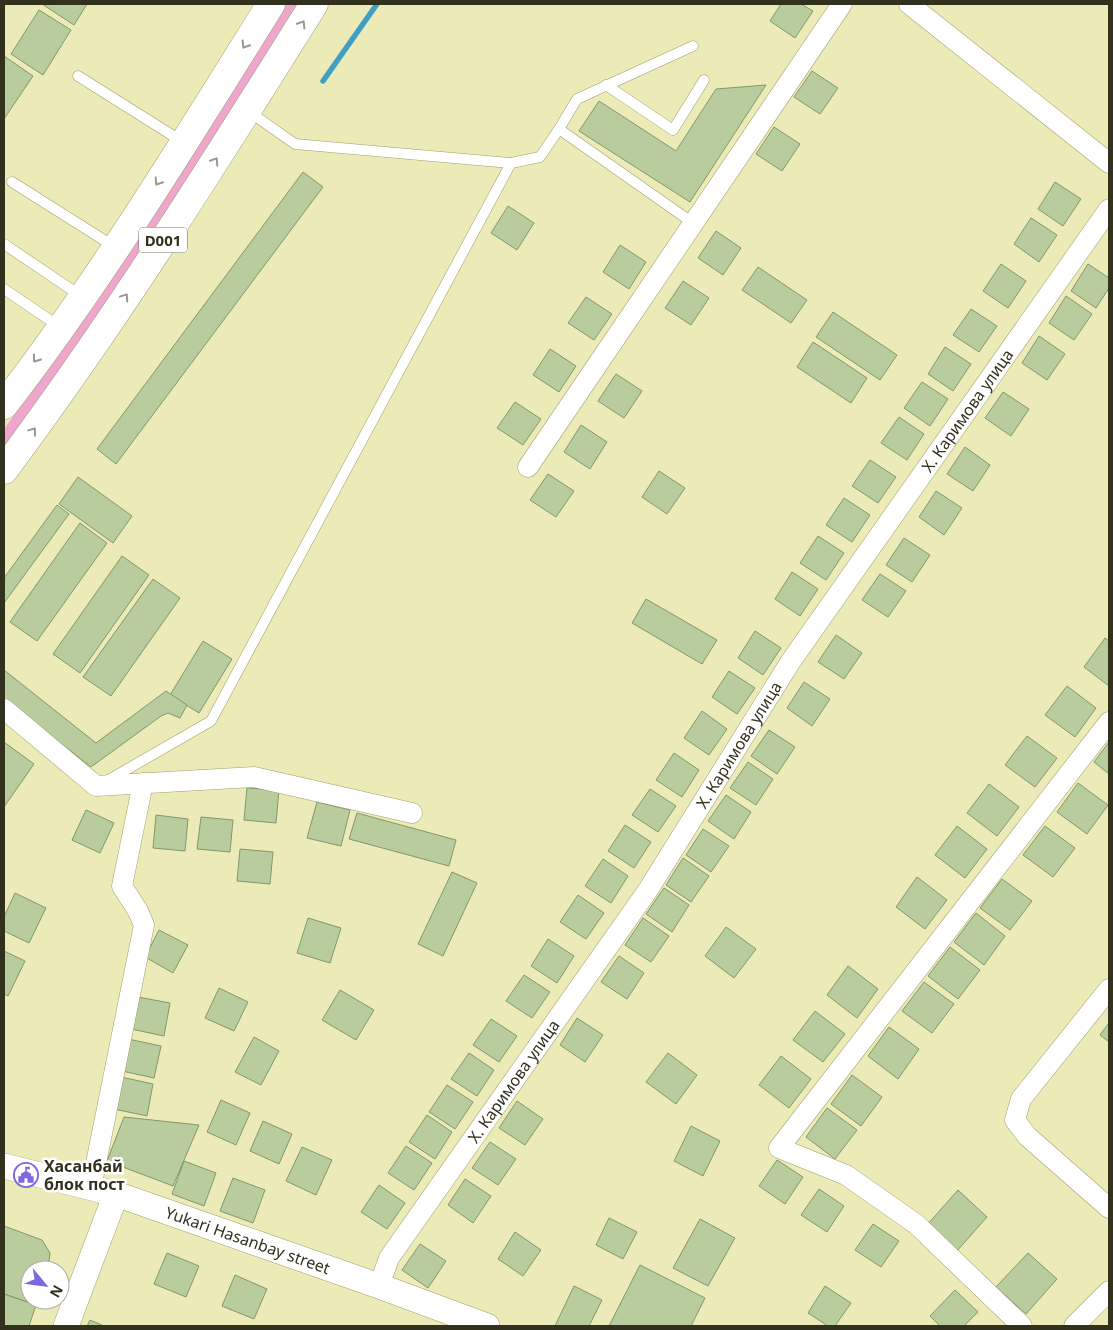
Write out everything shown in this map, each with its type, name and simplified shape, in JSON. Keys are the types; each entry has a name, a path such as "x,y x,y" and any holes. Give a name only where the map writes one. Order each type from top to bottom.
{"highway":[{"name":"D001","path":"4,405 82,297 271,4"},
{"name":"D001","path":"4,470 129,290 247,111 314,4"}],"street":[{"path":"528,467 842,4"},
{"path":"909,4 1109,163"},
{"name":"Х. Каримова улица","path":"379,1286 389,1258 648,890 791,661 1103,235 1109,209"},
{"path":"4,709 96,786 254,777 412,813"},
{"path":"1022,1326 916,1224 846,1175 779,1148 1109,722"},
{"path":"91,1188 144,925 138,911 122,886 143,783"},
{"path":"1109,989 1021,1100 1015,1120 1027,1136 1109,1208"},
{"name":"Yukari Hasanbay street","path":"4,1166 116,1194 379,1286 472,1324"},
{"path":"66,1326 116,1194"},
{"path":"1074,1326 1109,1291"}],"lane":[{"path":"247,111 295,144 511,163 540,157 577,99 694,46"},
{"path":"78,76 183,143"},
{"path":"606,85 673,130 704,80"},
{"path":"559,129 693,223"},
{"path":"96,786 211,721 511,163"},
{"path":"12,182 115,247"},
{"path":"4,244 82,297"},
{"path":"4,289 60,327"}],"shaded area":[{"path":"286,4 301,4 122,283 4,448 4,429 49,367 174,183"}],"building":[{"path":"42,4 87,4 74,25"},
{"path":"781,4 801,4 813,11 795,38 770,21"},
{"path":"39,10 71,30 43,75 11,54"},
{"path":"4,56 33,76 4,119"},
{"path":"812,71 838,88 820,114 794,97"},
{"path":"766,85 690,202 579,131 599,101 676,151 716,89"},
{"path":"774,127 800,144 782,171 756,154"},
{"path":"303,172 323,187 116,464 97,449"},
{"path":"1055,182 1081,199 1063,226 1038,209"},
{"path":"508,206 534,223 517,250 491,233"},
{"path":"1031,218 1057,235 1039,262 1014,244"},
{"path":"716,231 741,248 723,275 698,258"},
{"path":"620,245 646,262 629,289 603,272"},
{"path":"1001,264 1026,281 1008,308 983,291"},
{"path":"1088,264 1109,278 1109,288 1096,308 1071,291"},
{"path":"758,267 807,300 791,323 742,290"},
{"path":"683,281 709,298 691,325 665,308"},
{"path":"1066,296 1092,314 1074,340 1049,323"},
{"path":"586,297 612,314 594,340 568,323"},
{"path":"971,309 997,326 979,352 953,335"},
{"path":"833,312 897,355 880,380 816,337"},
{"path":"1039,336 1065,354 1047,380 1022,363"},
{"path":"813,342 867,378 851,403 797,367"},
{"path":"945,347 971,364 953,391 928,374"},
{"path":"550,349 576,366 559,392 533,375"},
{"path":"616,374 642,391 624,418 598,401"},
{"path":"922,382 948,399 930,426 904,408"},
{"path":"1003,392 1029,409 1011,436 985,418"},
{"path":"515,402 541,419 523,445 497,428"},
{"path":"899,417 924,434 907,460 881,443"},
{"path":"581,425 607,442 590,469 564,452"},
{"path":"965,447 990,465 973,491 947,474"},
{"path":"870,460 896,477 878,503 852,486"},
{"path":"659,471 685,488 667,514 642,497"},
{"path":"548,474 574,491 556,517 530,500"},
{"path":"78,477 132,516 113,543 59,504"},
{"path":"936,491 962,508 944,535 919,517"},
{"path":"844,498 870,515 852,542 826,525"},
{"path":"57,505 69,514 4,603 4,578"},
{"path":"80,523 107,543 37,641 10,622"},
{"path":"818,536 844,553 826,580 800,563"},
{"path":"904,538 930,555 912,582 886,565"},
{"path":"122,556 149,575 80,673 53,654"},
{"path":"792,572 818,589 800,616 775,599"},
{"path":"880,574 906,591 888,617 862,600"},
{"path":"153,579 180,598 111,696 83,677"},
{"path":"646,599 717,640 702,664 632,623"},
{"path":"755,631 781,648 763,675 738,658"},
{"path":"836,635 862,653 844,679 818,662"},
{"path":"1105,638 1109,641 1109,686 1084,667"},
{"path":"203,641 232,659 199,713 170,695"},
{"path":"4,670 96,743 166,691 187,705 180,718 168,713 161,716 91,767 4,699"},
{"path":"729,671 755,688 737,714 712,697"},
{"path":"804,682 830,699 812,726 787,708"},
{"path":"1067,686 1096,708 1075,737 1045,715"},
{"path":"702,711 727,729 709,755 684,738"},
{"path":"769,730 795,747 777,774 751,756"},
{"path":"1027,736 1057,758 1035,787 1005,765"},
{"path":"4,742 34,764 4,807"},
{"path":"1109,742 1109,774 1094,762"},
{"path":"674,753 699,770 682,797 656,780"},
{"path":"748,762 773,779 756,805 730,788"},
{"path":"1078,783 1108,805 1087,834 1057,812"},
{"path":"989,784 1019,807 997,836 967,813"},
{"path":"247,788 279,790 276,823 244,820"},
{"path":"650,789 676,806 658,832 632,815"},
{"path":"726,795 751,812 734,839 708,821"},
{"path":"317,802 350,810 341,846 307,838"},
{"path":"86,810 114,823 100,853 72,840"},
{"path":"357,813 456,840 449,866 349,839"},
{"path":"156,815 188,819 185,851 153,848"},
{"path":"201,817 233,820 230,852 197,849"},
{"path":"625,825 651,842 634,868 608,851"},
{"path":"957,826 987,849 965,878 935,855"},
{"path":"1045,826 1075,848 1053,877 1023,855"},
{"path":"703,829 729,846 711,872 686,855"},
{"path":"240,849 273,852 270,884 237,881"},
{"path":"683,858 709,876 691,902 666,885"},
{"path":"603,859 628,876 611,903 585,886"},
{"path":"452,872 477,883 443,956 418,944"},
{"path":"917,877 947,900 925,929 896,907"},
{"path":"1002,879 1032,901 1010,930 980,908"},
{"path":"664,888 689,905 672,932 646,914"},
{"path":"15,893 46,908 29,943 4,931 4,917"},
{"path":"578,895 604,913 586,939 560,922"},
{"path":"976,913 1005,936 984,965 954,942"},
{"path":"308,918 341,928 330,963 297,953"},
{"path":"643,918 669,936 651,962 625,945"},
{"path":"726,927 756,949 734,978 705,956"},
{"path":"159,930 188,945 173,973 145,957"},
{"path":"548,939 574,956 557,983 531,966"},
{"path":"950,947 980,970 958,999 928,976"},
{"path":"4,951 25,961 8,996 4,994"},
{"path":"619,956 644,973 627,999 601,982"},
{"path":"848,966 878,989 857,1018 827,995"},
{"path":"524,975 550,992 532,1018 506,1001"},
{"path":"924,982 954,1004 932,1033 902,1011"},
{"path":"219,988 248,1002 234,1031 205,1018"},
{"path":"340,990 374,1010 356,1040 322,1020"},
{"path":"138,997 170,1003 164,1036 131,1029"},
{"path":"815,1011 845,1034 823,1062 793,1040"},
{"path":"577,1018 603,1035 585,1062 560,1045"},
{"path":"491,1019 517,1036 499,1062 473,1045"},
{"path":"1109,1023 1109,1042 1100,1035"},
{"path":"889,1027 919,1049 898,1079 868,1056"},
{"path":"254,1037 279,1051 261,1085 235,1072"},
{"path":"128,1039 161,1046 154,1078 122,1071"},
{"path":"469,1053 494,1070 477,1096 451,1079"},
{"path":"668,1053 697,1075 676,1104 646,1082"},
{"path":"781,1056 811,1079 789,1108 759,1085"},
{"path":"852,1075 882,1097 861,1126 831,1104"},
{"path":"121,1077 153,1084 147,1116 114,1109"},
{"path":"447,1085 473,1102 455,1129 429,1112"},
{"path":"221,1100 250,1113 236,1145 207,1132"},
{"path":"517,1101 543,1119 525,1145 499,1128"},
{"path":"827,1108 857,1130 835,1159 806,1137"},
{"path":"427,1115 452,1132 435,1159 409,1142"},
{"path":"124,1117 199,1125 173,1186 107,1161"},
{"path":"263,1121 292,1134 279,1164 250,1151"},
{"path":"691,1126 720,1141 703,1176 674,1161"},
{"path":"490,1142 516,1159 498,1185 472,1168"},
{"path":"406,1146 432,1163 414,1190 388,1173"},
{"path":"302,1147 332,1160 316,1195 286,1181"},
{"path":"777,1160 803,1177 785,1204 759,1186"},
{"path":"184,1161 216,1173 204,1206 172,1194"},
{"path":"233,1178 265,1190 253,1223 220,1211"},
{"path":"465,1179 491,1196 473,1223 448,1205"},
{"path":"379,1185 405,1203 387,1229 361,1212"},
{"path":"819,1189 844,1206 827,1232 801,1215"},
{"path":"958,1190 987,1217 956,1252 927,1225"},
{"path":"609,1218 637,1232 623,1259 596,1245"},
{"path":"700,1219 735,1238 708,1286 673,1268"},
{"path":"873,1224 899,1241 881,1267 855,1250"},
{"path":"4,1226 42,1240 50,1253 49,1260 20,1260 20,1300 4,1294"},
{"path":"515,1232 541,1250 523,1276 498,1259"},
{"path":"420,1244 446,1261 428,1288 402,1270"},
{"path":"167,1253 199,1266 186,1297 154,1284"},
{"path":"1028,1253 1057,1279 1026,1314 996,1287"},
{"path":"640,1265 705,1298 691,1326 609,1326"},
{"path":"235,1275 267,1289 254,1319 222,1306"},
{"path":"574,1286 602,1300 589,1326 555,1326"},
{"path":"825,1286 851,1303 835,1326 828,1326 808,1313"},
{"path":"955,1290 978,1312 964,1326 940,1326 930,1316"},
{"path":"4,1294 20,1300 20,1310 34,1310 29,1326 4,1326"},
{"path":"90,1320 104,1326 87,1326"}],"waterway":[{"path":"323,81 377,4"}],"place":[{"name":"Хасанбай блок пост","path":"26,1175"}]}
